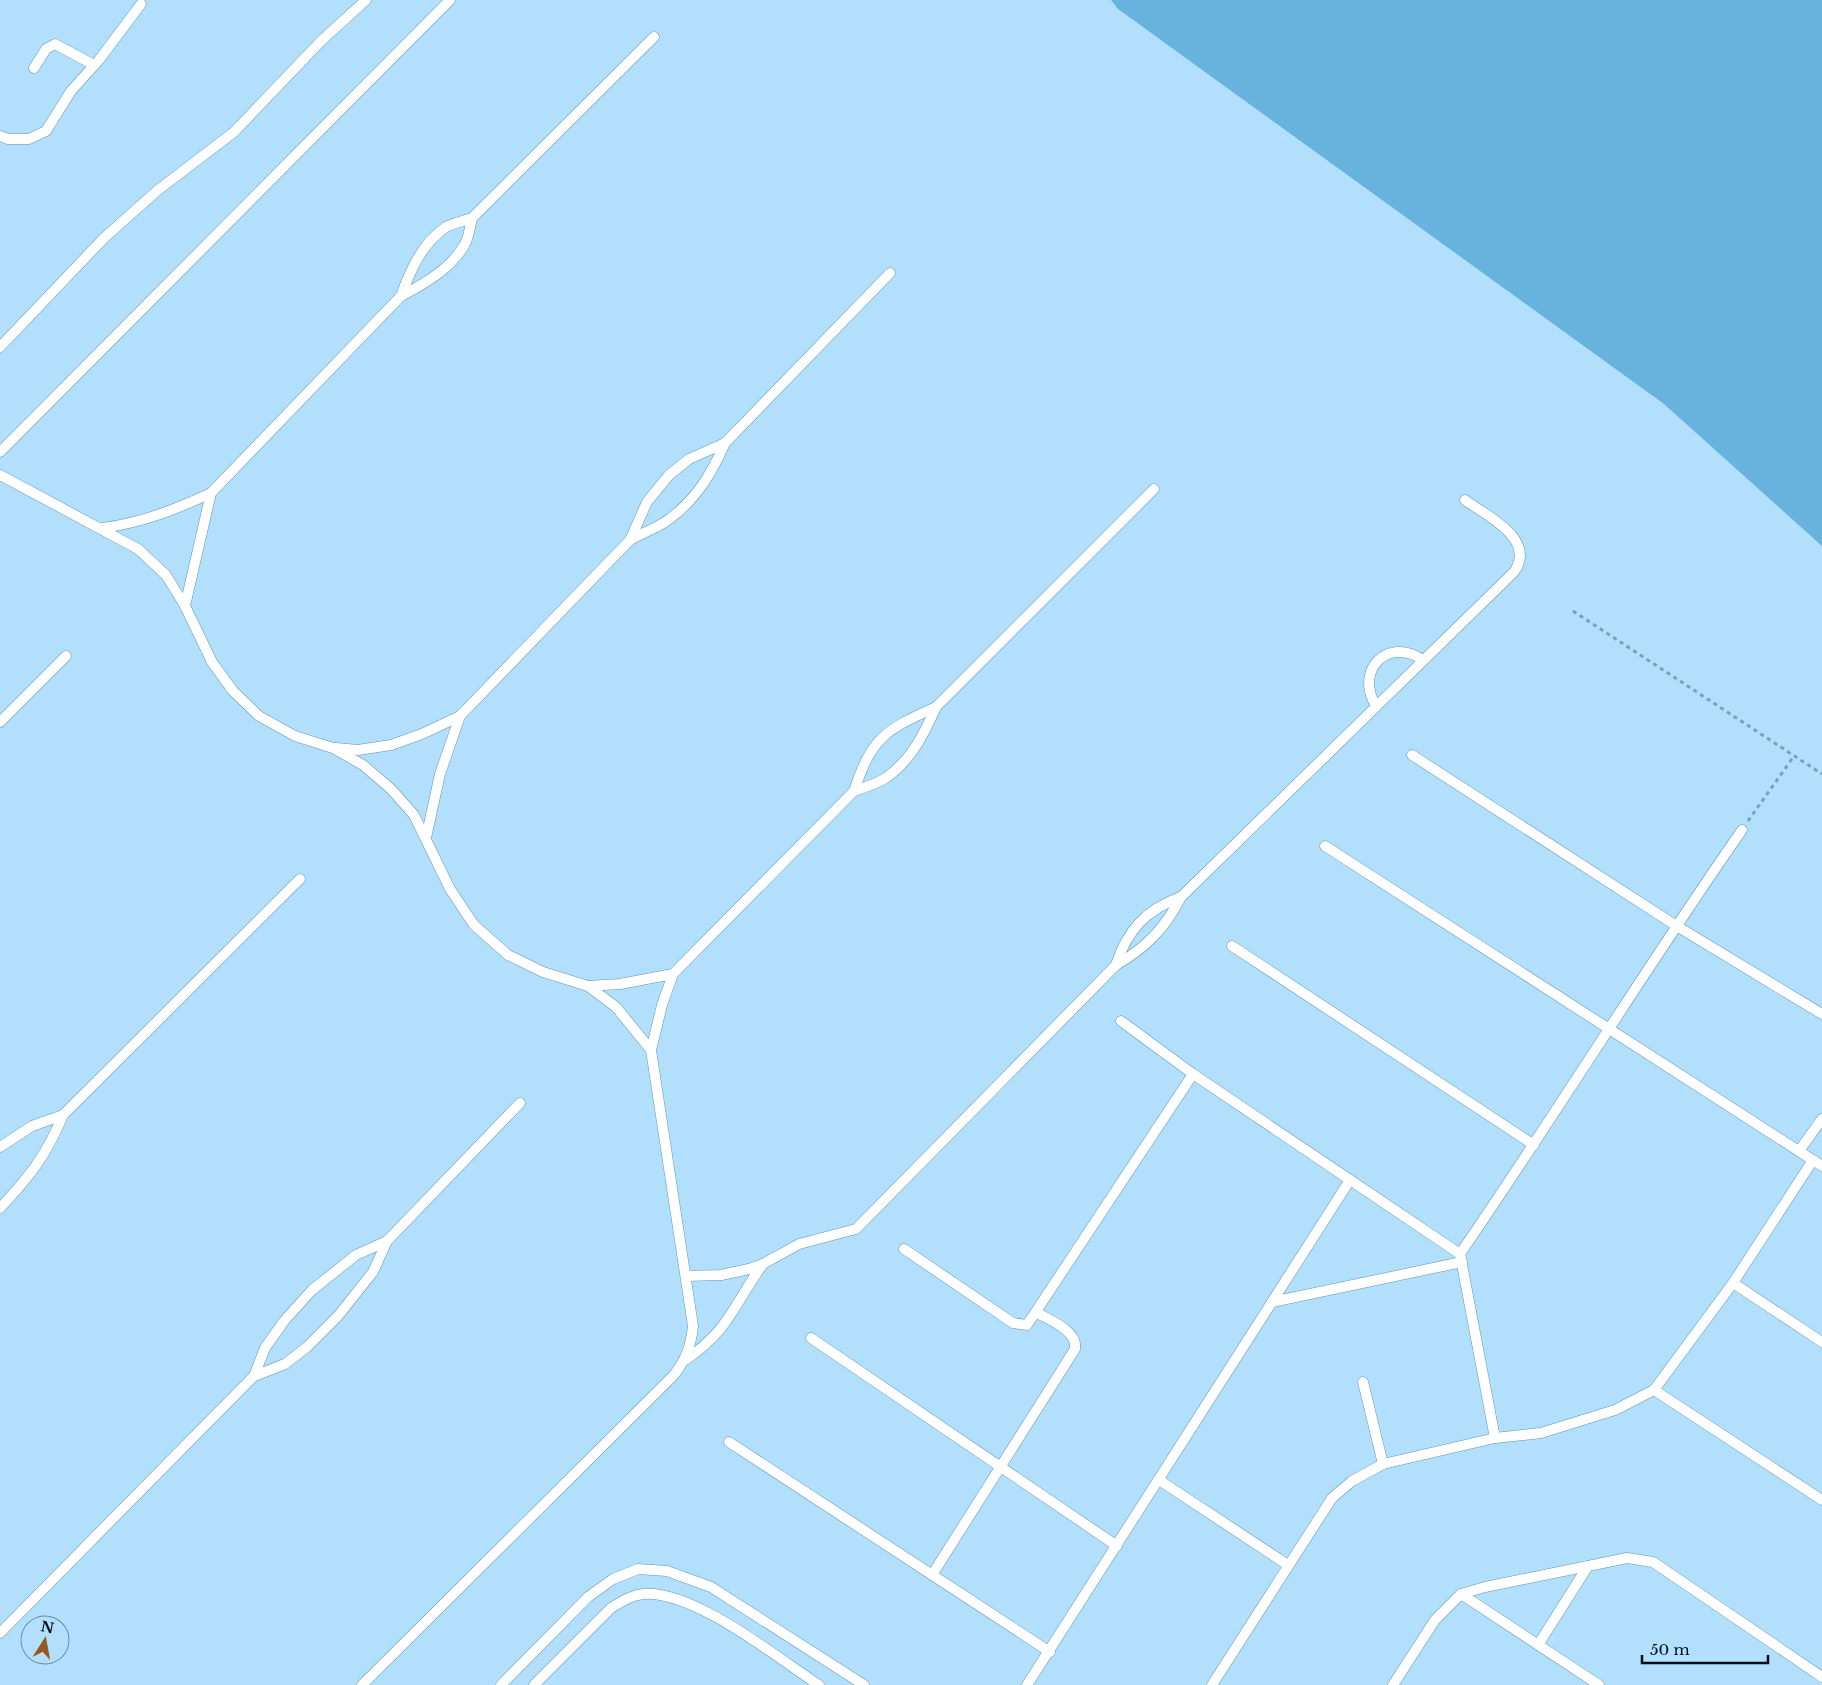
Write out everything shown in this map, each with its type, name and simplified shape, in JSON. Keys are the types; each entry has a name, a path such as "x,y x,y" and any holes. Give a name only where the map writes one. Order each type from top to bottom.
{"lane":[{"path":"0,347 104,238 158,190 234,132 322,40 366,0"},
{"path":"0,452 450,0"},
{"path":"0,136 8,139 29,139 46,131 71,91 94,65 141,4"},
{"path":"401,296 411,268 427,246 446,228 472,218 654,36"},
{"path":"34,68 48,46 55,44 94,65"},
{"path":"103,528 136,523 171,511 211,493 401,296 430,281 449,263 465,244 472,218"},
{"path":"332,748 358,750 391,745 422,734 460,716 630,540 668,520 692,498 710,476 725,443 890,273"},
{"path":"630,540 647,502 669,475 689,459 725,443"},
{"path":"0,475 46,501 103,528 138,549 166,575 185,606 212,662 239,698 259,716 295,736 332,748 363,765 391,789 414,815 450,889 474,925 508,955 543,972 588,986 616,1007 652,1050"},
{"path":"854,791 864,760 881,738 903,722 936,707 1154,489"},
{"path":"185,606 211,493"},
{"path":"686,1276 721,1275 763,1264 799,1244 850,1232 862,1225 1116,965 1130,957 1155,936 1165,924 1181,896 1514,572 1520,560 1519,546 1516,539 1465,500"},
{"path":"1376,706 1368,690 1370,672 1382,657 1398,651 1416,655 1423,660"},
{"path":"0,722 66,656"},
{"path":"362,1685 674,1375 685,1360 691,1344 693,1326 652,1050 662,1004 673,974 854,791 886,778 907,759 922,739 936,707"},
{"path":"426,838 440,774 460,716"},
{"path":"1412,755 1676,925 1822,1014"},
{"path":"1496,1438 1461,1258 1676,925 1742,830"},
{"path":"1325,846 1822,1166"},
{"path":"0,1208 27,1179 50,1146 63,1115 300,879"},
{"path":"1116,965 1125,942 1139,921 1165,902 1181,896"},
{"path":"1232,946 1534,1145"},
{"path":"588,986 620,984 673,974"},
{"path":"1121,1021 1193,1074 1461,1258"},
{"path":"904,1249 1013,1323 1027,1326 1193,1074"},
{"path":"254,1376 285,1364 338,1316 373,1272 387,1241 520,1103"},
{"path":"0,1147 32,1126 63,1115"},
{"path":"1799,1151 1822,1119"},
{"path":"1212,1685 1332,1498 1352,1481 1383,1464 1496,1438 1541,1432 1580,1422 1614,1410 1654,1390 1733,1283 1813,1160"},
{"path":"1027,1685 1050,1652 1350,1180"},
{"path":"0,1633 254,1376 265,1348 284,1321 312,1290 356,1255 387,1241"},
{"path":"1272,1302 1461,1258"},
{"path":"685,1360 709,1342 730,1319 763,1264"},
{"path":"1733,1283 1822,1342"},
{"path":"932,1575 1074,1349 1073,1337 1066,1330 1037,1312"},
{"path":"811,1338 1117,1546"},
{"path":"1363,1382 1383,1464"},
{"path":"1654,1390 1822,1500"},
{"path":"729,1442 1050,1652"},
{"path":"1159,1480 1288,1566"},
{"path":"1393,1685 1435,1620 1461,1594 1485,1587 1627,1558 1653,1562 1822,1677"},
{"path":"1538,1645 1588,1566"},
{"path":"501,1685 588,1597 613,1579 638,1569 667,1571 711,1587 864,1685"},
{"path":"534,1685 611,1608 624,1600 642,1594 682,1600 706,1611 819,1685"},
{"path":"1461,1594 1599,1685"}],"path":[{"path":"1572,612 1822,774"},
{"path":"1742,830 1794,756"}],"water":[{"path":"1111,0 1822,0 1822,546 1664,404 1118,9"}]}
